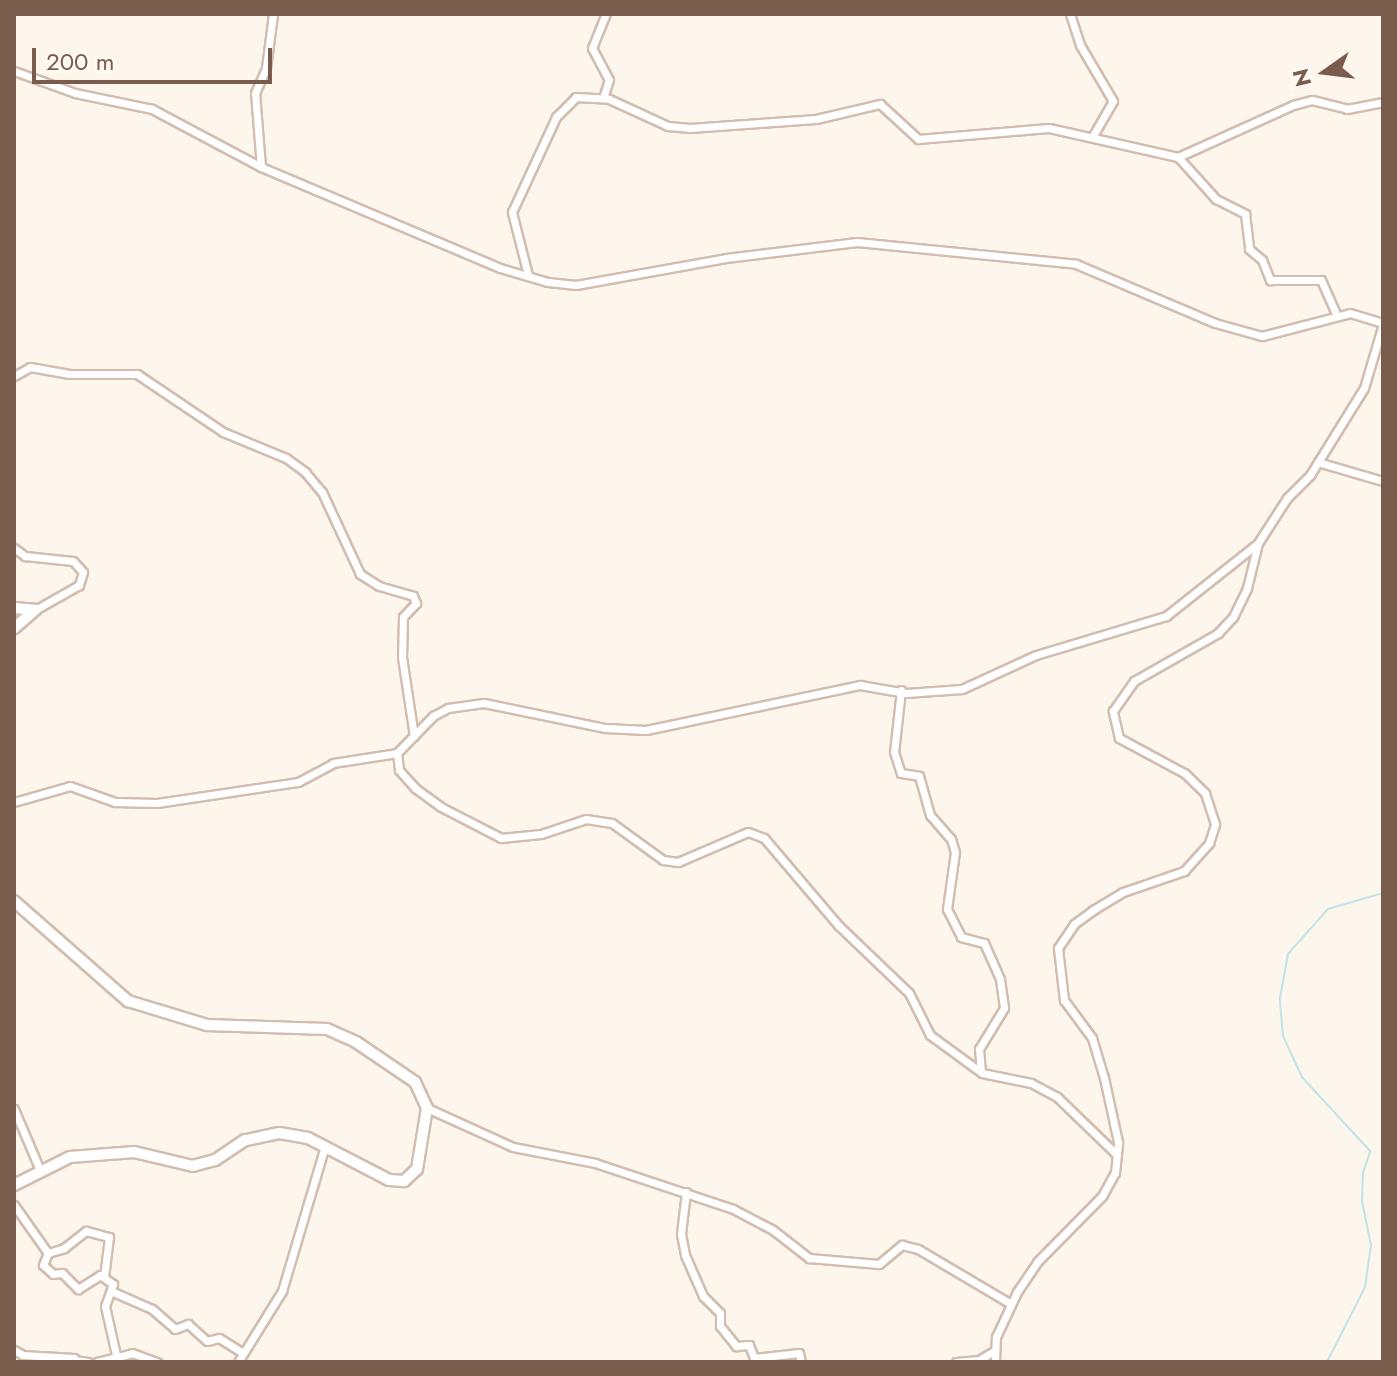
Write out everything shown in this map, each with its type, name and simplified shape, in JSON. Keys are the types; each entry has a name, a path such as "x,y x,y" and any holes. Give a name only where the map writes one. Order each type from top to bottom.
{"main road":[{"path":"14,608 35,610"},
{"path":"14,628 35,610"},
{"path":"14,901 128,1001 207,1025 327,1029 356,1042 415,1082 427,1108 417,1169 404,1181 389,1180 325,1146 279,1133 245,1140 215,1160 193,1166 111,1152 70,1157 39,1168 14,1185"}],"street":[{"path":"261,167 255,93 266,68 273,14"},
{"path":"603,98 609,80 592,48 606,14"},
{"path":"1070,14 1080,45 1113,101 1093,135"},
{"path":"14,71 75,93 152,109 261,167 528,275 576,285 726,258 857,242 1076,264 1215,323 1262,336 1359,313 1383,323 1364,388 1318,462 1258,543 1186,604 1153,621 1036,655 962,689 929,694 860,685 646,730 605,728 484,703 448,708 397,753 346,760 310,779 277,781 231,796 115,802 70,786 14,802"},
{"path":"528,275 512,224 517,195 565,103 576,97 603,98 668,126 690,128 816,119 880,104 918,139 1049,128 1093,135 1178,157 1216,199 1245,214 1249,249 1262,260 1270,280 1281,284 1321,280 1337,316"},
{"path":"1178,157 1293,105 1312,100 1347,109 1383,102"},
{"path":"14,376 30,367 69,374 137,374 223,432 286,458 305,472 322,492 360,574 379,586 413,596 416,603 403,617 402,657 414,738"},
{"path":"1318,462 1383,481"},
{"path":"995,1362 994,1351 1011,1304 1037,1262 1108,1188 1117,1155 1117,1131 1097,1053 1066,1005 1058,981 1058,948 1074,924 1093,910 1123,892 1176,876 1209,843 1215,824 1205,793 1163,759 1119,738 1112,715 1134,681 1226,626 1247,588 1258,543"},
{"path":"14,548 31,557 73,561 83,572 79,585 35,610"},
{"path":"901,690 894,752 901,773 919,776 930,815 951,839 955,852 947,909 961,937 984,943 1000,979 1004,1008 979,1049 982,1073"},
{"path":"397,753 399,770 415,788 441,807 501,838 541,834 586,819 612,823 663,860 678,862 748,832 764,838 838,925 909,993 930,1035 982,1073 1031,1083 1057,1097 1117,1155"},
{"path":"427,1108 513,1147 595,1163 638,1181 686,1192 773,1230 809,1258 879,1264 902,1245 976,1280 1011,1304"},
{"path":"14,1109 39,1168"},
{"path":"238,1362 241,1352 282,1291 325,1146"},
{"path":"686,1192 681,1234 703,1296 720,1313 720,1326 736,1346 749,1345 757,1360 772,1360 799,1353 801,1362"},
{"path":"14,1205 48,1253"},
{"path":"48,1253 64,1248 86,1231 109,1237 104,1277"},
{"path":"48,1253 43,1265 78,1289 94,1276 104,1277 113,1284 105,1306 116,1355"},
{"path":"111,1291 152,1309 175,1329 188,1324 207,1341 219,1338 241,1352"},
{"path":"14,1350 27,1356 88,1362"},
{"path":"956,1362 979,1360 994,1351"},
{"path":"97,1362 116,1355 142,1354 157,1362"}],"waterway":[{"path":"1327,1362 1365,1287 1371,1245 1362,1201 1363,1173 1370,1151 1302,1077 1283,1036 1280,998 1288,954 1328,909 1383,893"}]}
